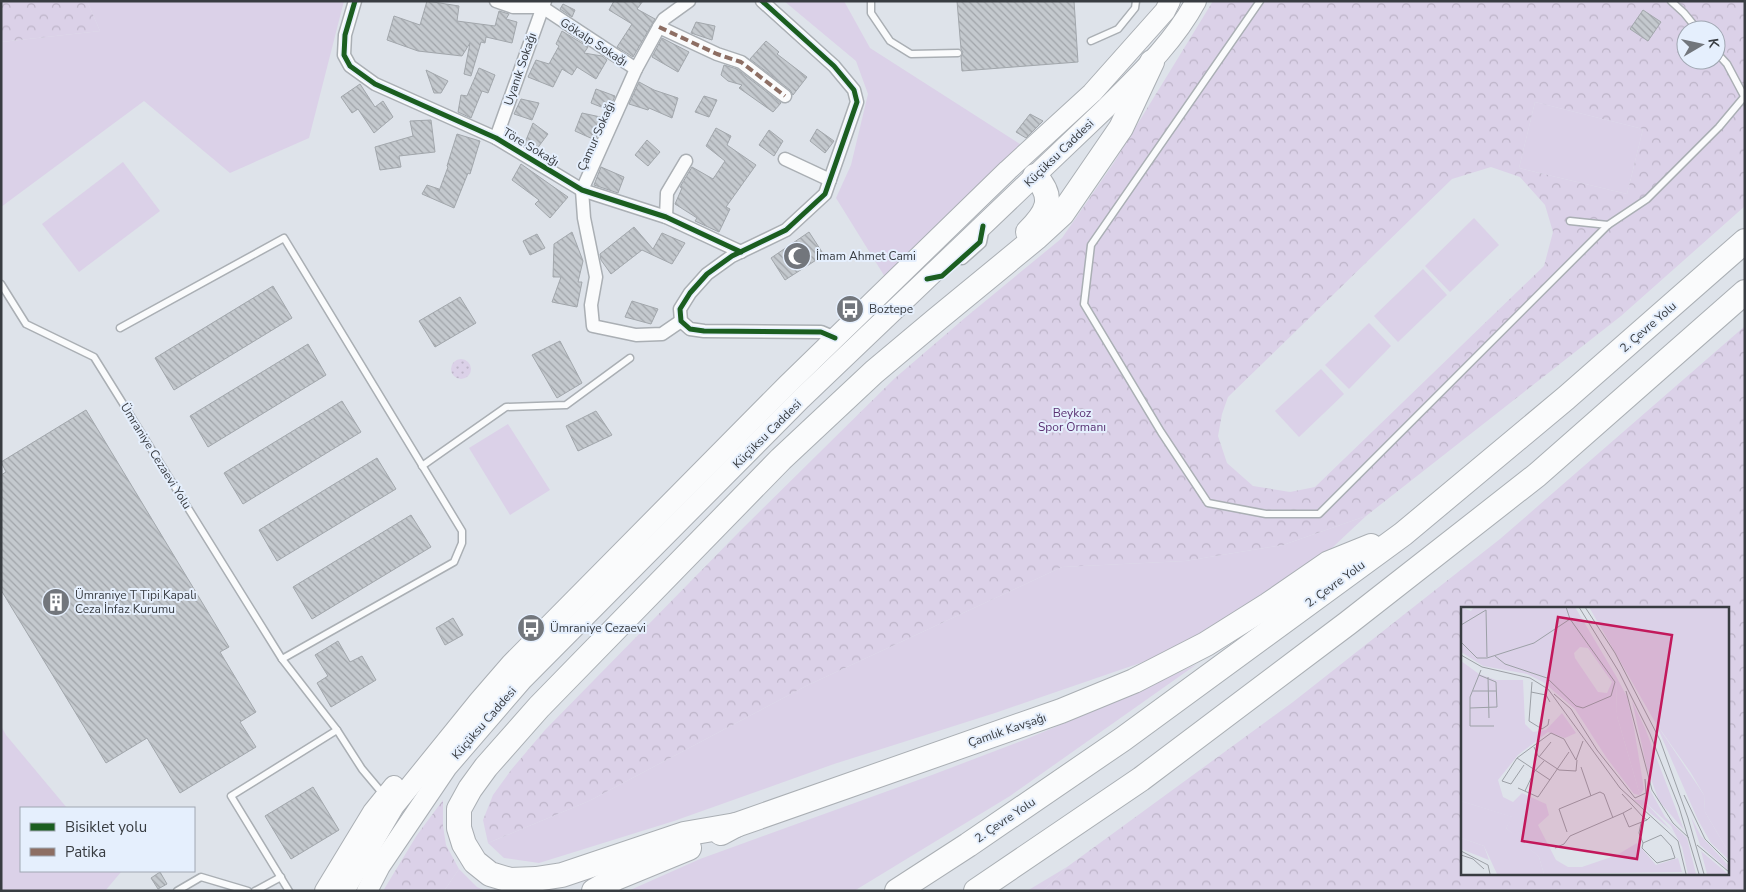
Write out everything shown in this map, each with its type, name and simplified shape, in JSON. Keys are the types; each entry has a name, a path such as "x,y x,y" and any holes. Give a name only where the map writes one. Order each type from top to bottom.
{"highway":[{"path":"736,825 684,834 562,875 510,880 490,874 475,862 464,844 458,828 460,809 470,789 486,767 539,707 781,459 874,372 1037,237 1062,214 1121,128 1152,62"},
{"path":"936,320 1034,226 1046,210 1048,198 1044,185 1035,176"},
{"name":"2. Çevre Yolu","path":"897,891 1123,740 1403,534 1566,398 1745,242"},
{"path":"976,891 1141,779 1340,629 1530,481 1745,292"},
{"name":"Çamlık Kavşağı","path":"594,891 616,878 689,848 736,825 1061,711 1134,681 1206,644 1268,605 1329,563 1403,534"}],"main road":[{"name":"Küçüksu Caddesi","path":"344,891 393,798 511,664 835,338 1008,170 1092,92 1165,11 1170,1"},
{"name":"Küçüksu Caddesi","path":"367,891 380,866 447,767 522,680 801,399 1152,62 1190,12 1196,1"},
{"path":"1008,170 1022,171 1035,176"},
{"path":"835,338 850,352"},
{"path":"325,891 368,820 393,798 404,805 402,813 359,884 360,891"}],"street":[{"name":"Töre Sokağı","path":"355,1 345,35 344,55 350,66 375,84 496,138 582,190 666,217 741,252"},
{"path":"496,1 513,7 543,4"},
{"name":"Çamur Sokağı","path":"681,321 662,334 636,335 593,326 591,305 596,277 584,218 582,190 636,69 659,27 664,19 689,1"},
{"path":"762,1 834,66 854,90 857,102 825,194 786,230 741,252 706,274 690,293 680,309 681,321 690,329 704,331 821,332 835,338"},
{"name":"Uyanık Sokağı","path":"496,138 543,4"},
{"name":"Gökalp Sokağı","path":"543,4 636,69"},
{"path":"659,27 717,54 740,62 785,96"},
{"path":"785,159 830,180"},
{"path":"666,217 668,193 686,161"}],"lane":[{"path":"871,1 871,13 890,41 912,54 958,53"},
{"path":"1091,41 1118,29 1135,8 1136,1"},
{"path":"1260,1 1091,245 1084,304 1161,432 1208,503 1266,514 1319,514 1608,225 1647,199 1719,127 1744,96 1726,63"},
{"path":"1671,1 1690,20"},
{"path":"1570,221 1608,225"},
{"path":"120,328 284,238 462,531 462,543 454,562 282,659"},
{"name":"Ümraniye Cezaevi Yolu","path":"1,284 26,324 94,357 282,659 336,730 362,769 393,798"},
{"path":"422,466 506,407 566,405 630,358"},
{"path":"289,891 231,796 336,730"},
{"path":"177,891 202,876 248,891"},
{"path":"254,891 281,878"}],"green space":[{"path":"1,1 87,1 100,31 1,42"},
{"path":"87,1 344,1 309,138 230,173 144,101 1,207 1,42 100,31"},
{"path":"784,1 844,1 870,48 1023,146 885,277 836,198 851,165 868,94 856,61"},
{"name":"Beykoz Spor Ormanı","path":"1213,1 1745,1 1745,206 1621,316 1366,516 1283,545 1185,561 1062,567 806,686 589,801 488,843 483,820 493,795 511,770 545,730 740,531 895,378 1062,238 1113,164","holes":["1535,102 1643,129 1627,194 1519,168","1491,167 1520,177 1545,205 1553,232 1544,266 1315,487 1290,492 1253,486 1227,463 1218,436 1222,414 1228,397 1452,179"]},
{"path":"1535,102 1643,129 1627,194 1519,168"},
{"path":"123,162 160,211 79,272 42,224"},
{"path":"1474,218 1499,245 1450,292 1425,266"},
{"path":"1423,269 1447,295 1398,342 1374,316"},
{"path":"1369,323 1391,346 1349,389 1325,365"},
{"path":"1745,326 1745,891 1043,891 1067,867 1293,702 1500,539"},
{"path":"461,359 468,362 471,369 468,376 461,379 454,376 451,369 454,362"},
{"path":"1321,369 1344,394 1299,437 1275,411"},
{"path":"508,424 550,490 510,515 469,448"},
{"path":"1366,516 1333,547 1223,621 1146,661 995,713 834,764 674,821 539,863 504,858 488,843 589,801 806,686 1062,567 1185,561 1283,545"},
{"path":"1197,664 1010,796 854,891 628,891 700,859 1024,740 1122,699"},
{"path":"1,726 6,735 66,807 20,807 20,872 121,872 105,891 1,891"},
{"path":"443,800 443,826 446,845 459,869 444,891 383,891 417,835"},
{"path":"1067,867 1043,891 1027,891"},
{"path":"459,869 477,887 486,891 444,891"}],"building":[{"path":"427,1 459,6 457,21 495,26 499,11 509,14 506,19 517,22 512,43 486,37 485,43 481,42 471,76 464,74 470,43 462,56 418,51 387,40 394,16 420,25"},
{"path":"614,1 643,1 637,9 655,19 633,57 617,47 632,24 609,10"},
{"path":"957,1 1074,1 1078,62 962,71 961,57 963,52 961,49"},
{"path":"563,4 575,10 572,17 560,9"},
{"path":"1643,10 1661,22 1648,41 1630,29"},
{"path":"696,22 715,26 712,40 691,33"},
{"path":"562,31 588,47 584,53 602,56 607,60 596,79 577,67 572,75 562,69 553,87 528,77 536,60 549,64 559,46 556,44"},
{"path":"662,38 689,52 678,72 652,57"},
{"path":"766,41 779,52 777,54 807,77 793,95 790,90 750,59"},
{"path":"724,65 737,69 781,103 773,112 739,88 742,85 728,81 721,75"},
{"path":"479,68 495,75 488,93 482,91 471,118 458,112 461,95 467,96"},
{"path":"426,70 448,81 441,93 434,93"},
{"path":"639,82 654,90 678,98 672,118 649,108 648,110 629,104"},
{"path":"360,84 375,107 383,101 393,117 374,133 358,109 352,113 341,97"},
{"path":"596,89 615,96 609,110 591,103"},
{"path":"704,96 717,100 709,117 695,112"},
{"path":"521,99 539,103 532,120 514,114"},
{"path":"582,113 605,118 595,140 575,131"},
{"path":"1030,114 1043,121 1026,138 1016,132"},
{"path":"431,120 435,152 399,156 401,167 380,170 375,147 413,136 410,121"},
{"path":"533,123 548,134 536,150 524,145"},
{"path":"716,128 731,136 727,145 756,165 726,207 730,209 719,232 695,221 697,218 675,204 682,188 680,187 692,167 713,179 725,161 706,146"},
{"path":"817,129 834,141 825,153 810,141"},
{"path":"769,130 783,141 774,156 759,145"},
{"path":"457,134 480,141 470,174 468,173 454,208 422,194 427,185 439,189 439,191"},
{"path":"647,140 660,152 648,166 635,155"},
{"path":"521,164 568,197 550,218 535,204 539,200 512,180"},
{"path":"601,167 624,177 618,193 594,185"},
{"path":"634,227 653,249 662,233 685,243 672,264 642,250 611,274 601,260 600,254"},
{"path":"572,232 583,261 578,282 582,282 577,307 552,302 561,277 553,277 554,244"},
{"name":"İmam Ahmet Cami","path":"809,232 824,255 785,280 771,258"},
{"path":"537,234 545,248 530,255 523,241"},
{"path":"273,286 292,318 174,390 155,358"},
{"path":"460,297 476,323 435,347 419,321"},
{"path":"632,301 658,309 651,324 625,317"},
{"path":"560,341 582,383 557,398 532,355"},
{"path":"308,344 326,375 208,447 190,416"},
{"path":"342,401 361,432 243,504 224,473"},
{"name":"Ümraniye T Tipi Kapalı Ceza İnfaz Kurumu","path":"86,410 229,647 220,652 256,712 240,722 256,747 180,793 147,738 106,763 1,590 1,475 6,472 1,462"},
{"path":"596,411 612,435 578,451 566,426"},
{"path":"377,458 396,489 277,561 259,530"},
{"path":"411,515 431,547 312,619 293,587"},
{"path":"453,618 463,635 445,645 436,628"},
{"path":"338,641 350,662 362,656 376,680 331,707 317,683 328,676 315,655"},
{"path":"313,787 339,830 291,859 265,816"},
{"path":"160,872 167,884 158,889 151,878"}],"marked path":[{"path":"659,27 717,54 741,62 785,96"}],"cycle path":[{"path":"355,1 345,35 344,55 350,66 375,84 496,138 582,190 666,217 741,252"},
{"path":"762,1 834,66 854,90 857,102 825,194 786,230 732,256 707,274 690,293 680,309 681,321 690,329 704,331 821,332 835,338"},
{"path":"927,279 942,276 980,242 983,226"}],"place":[{"name":"İmam Ahmet Cami","path":"797,256"},
{"name":"Boztepe","path":"850,309"},
{"name":"Ümraniye T Tipi Kapalı Ceza İnfaz Kurumu","path":"56,602"},
{"name":"Ümraniye Cezaevi","path":"531,628"}]}
